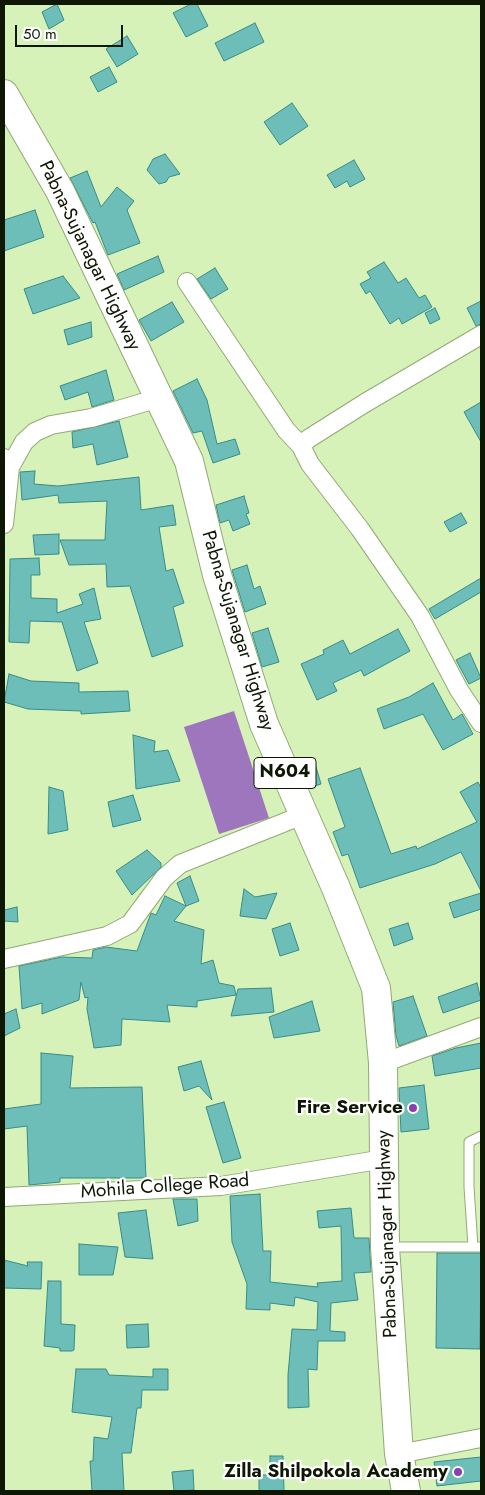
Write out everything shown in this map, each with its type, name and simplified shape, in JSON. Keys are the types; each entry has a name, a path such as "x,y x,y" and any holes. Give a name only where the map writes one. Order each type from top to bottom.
{"highway":[{"name":"Pabna-Sujanagar Highway","path":"4,94 60,191 189,461 217,575 264,724 336,888 376,988 383,1063 385,1248 399,1454 406,1491"}],"street":[{"path":"187,282 286,430 301,446 310,464 360,529 420,616 459,690 481,723"},
{"path":"301,446 308,439 365,403 481,335"},
{"path":"4,524 7,462 35,432 51,425 91,418 159,398"},
{"path":"4,959 108,936 130,924 164,878 180,864 303,816"},
{"path":"383,1063 481,1027"},
{"name":"Mohila College Road","path":"4,1197 221,1186 384,1159"},
{"path":"399,1454 481,1438"}],"lane":[{"path":"385,1248 477,1247 469,1187 469,1142 481,1136"}],"shaded area":[{"path":"234,711 269,818 219,834 184,727"}],"building":[{"path":"57,4 64,20 49,29 42,12"},
{"path":"191,4 197,4 208,26 186,37 173,13"},
{"path":"255,23 264,42 224,61 215,43"},
{"path":"127,36 138,54 117,67 106,49"},
{"path":"109,67 117,82 98,92 90,77"},
{"path":"292,103 308,126 280,145 264,122"},
{"path":"165,154 180,174 169,177 166,182 159,184 147,170 153,159"},
{"path":"354,160 365,179 350,187 347,181 335,188 327,175"},
{"path":"87,171 101,207 117,187 134,201 127,210 140,243 108,255 95,222 93,223 70,178"},
{"path":"35,210 44,237 4,251 4,220"},
{"path":"158,256 164,272 124,290 117,274"},
{"path":"384,262 398,283 406,278 419,298 425,295 432,307 402,324 399,318 390,324 370,291 366,294 360,284 371,278 367,272"},
{"path":"215,268 228,289 211,299 197,279"},
{"path":"63,276 80,298 33,314 24,289"},
{"path":"481,301 481,324 476,326 467,308"},
{"path":"172,302 184,322 151,341 139,320"},
{"path":"435,308 440,319 430,324 425,313"},
{"path":"91,322 92,337 68,345 64,330"},
{"path":"106,370 114,400 92,407 88,392 65,400 60,386"},
{"path":"197,379 207,400 217,444 235,439 240,454 213,463 202,431 193,433 173,391"},
{"path":"481,402 481,442 464,412"},
{"path":"119,421 128,457 97,465 93,444 73,448 72,432"},
{"path":"35,471 34,484 58,486 139,477 141,510 173,505 176,525 159,527 166,571 173,569 184,603 173,607 183,646 152,657 130,586 107,587 106,564 69,565 60,540 105,540 107,501 59,503 58,495 22,500 20,472"},
{"path":"244,496 249,513 246,514 250,524 233,531 229,520 220,523 216,505"},
{"path":"461,513 467,523 450,532 444,522"},
{"path":"59,534 59,554 35,555 33,535"},
{"path":"39,558 40,575 31,575 31,598 57,599 57,613 83,604 79,594 94,588 101,619 84,622 98,663 77,671 62,622 30,621 29,643 9,642 10,559"},
{"path":"247,565 254,589 260,586 266,604 245,612 232,570"},
{"path":"481,578 481,592 435,619 429,609"},
{"path":"268,628 279,662 262,667 252,633"},
{"path":"398,629 410,651 364,676 361,670 333,683 337,691 317,700 301,664 324,654 323,650 343,640 350,654"},
{"path":"470,653 481,678 469,684 456,660"},
{"path":"9,674 31,681 79,683 79,692 128,691 130,711 81,714 81,711 28,709 4,702"},
{"path":"433,683 453,720 462,714 473,734 443,750 423,714 384,729 377,709 409,697"},
{"path":"133,735 155,741 154,752 168,750 180,781 136,789"},
{"path":"316,767 321,784 309,788 302,771"},
{"path":"360,768 391,854 416,846 417,849 477,822 460,792 478,782 481,788 481,891 461,852 435,864 360,888 348,854 342,856 333,832 345,827 328,779"},
{"path":"49,787 63,791 68,830 48,834"},
{"path":"133,795 141,820 113,827 108,802"},
{"path":"147,850 161,863 161,867 132,895 116,871"},
{"path":"190,876 199,901 186,906 177,883"},
{"path":"244,889 255,897 277,893 266,919 240,916"},
{"path":"481,893 481,909 454,918 449,903"},
{"path":"165,896 186,906 174,921 204,930 201,964 213,960 219,983 234,986 236,995 197,1001 197,1007 167,1005 170,1022 122,1019 121,1045 94,1048 87,1009 88,997 85,998 81,982 79,1000 42,1014 42,1003 22,1009 19,966 62,957 92,958 93,950 106,947 137,951 151,913 156,915"},
{"path":"17,907 18,922 4,921 4,910"},
{"path":"290,923 299,950 280,956 272,929"},
{"path":"408,923 413,939 394,946 389,929"},
{"path":"477,983 481,1000 443,1013 438,997"},
{"path":"271,988 274,1012 231,1016 238,989"},
{"path":"413,996 427,1036 399,1046 396,1036 393,1002"},
{"path":"312,1001 320,1031 274,1038 269,1017"},
{"path":"16,1009 20,1028 4,1036 4,1014"},
{"path":"481,1043 481,1068 435,1076 432,1056 456,1048"},
{"path":"41,1053 73,1056 70,1088 142,1087 146,1178 60,1178 60,1182 29,1185 27,1126 4,1129 4,1109 41,1104"},
{"path":"201,1061 212,1100 199,1086 184,1091 178,1067"},
{"name":"Fire Service","path":"424,1085 429,1129 401,1132 399,1088"},
{"path":"224,1102 241,1158 223,1163 206,1107"},
{"path":"260,1194 263,1251 271,1251 270,1282 318,1287 317,1283 342,1281 341,1226 319,1228 317,1211 351,1208 354,1238 369,1238 371,1272 354,1273 358,1300 331,1303 330,1331 345,1332 345,1341 318,1341 317,1370 308,1369 309,1407 288,1408 288,1375 292,1329 317,1330 318,1302 295,1297 294,1306 270,1303 270,1310 246,1309 247,1284 232,1242 230,1196"},
{"path":"173,1199 197,1199 198,1221 178,1226"},
{"path":"146,1210 153,1259 125,1257 118,1213"},
{"path":"79,1244 118,1247 113,1275 79,1275"},
{"path":"437,1253 481,1253 480,1349 436,1348"},
{"path":"4,1260 28,1266 27,1262 42,1262 41,1289 4,1288"},
{"path":"48,1281 61,1281 61,1324 75,1325 74,1350 72,1351 60,1351 60,1348 44,1346"},
{"path":"148,1324 149,1347 127,1348 126,1325"},
{"path":"76,1369 106,1369 109,1375 153,1377 153,1369 168,1369 168,1390 142,1390 141,1408 137,1408 131,1453 122,1453 124,1491 92,1491 90,1461 93,1461 94,1437 108,1439 112,1417 72,1412"},
{"path":"270,1456 283,1456 284,1491 259,1491 259,1475 270,1475"},
{"name":"Zilla Shilpokola Academy","path":"481,1457 481,1481 437,1486 434,1462"},
{"path":"193,1470 194,1490 174,1491 172,1472"}],"place":[{"name":"Fire Service","path":"413,1108"},
{"name":"Zilla Shilpokola Academy","path":"458,1472"}]}
